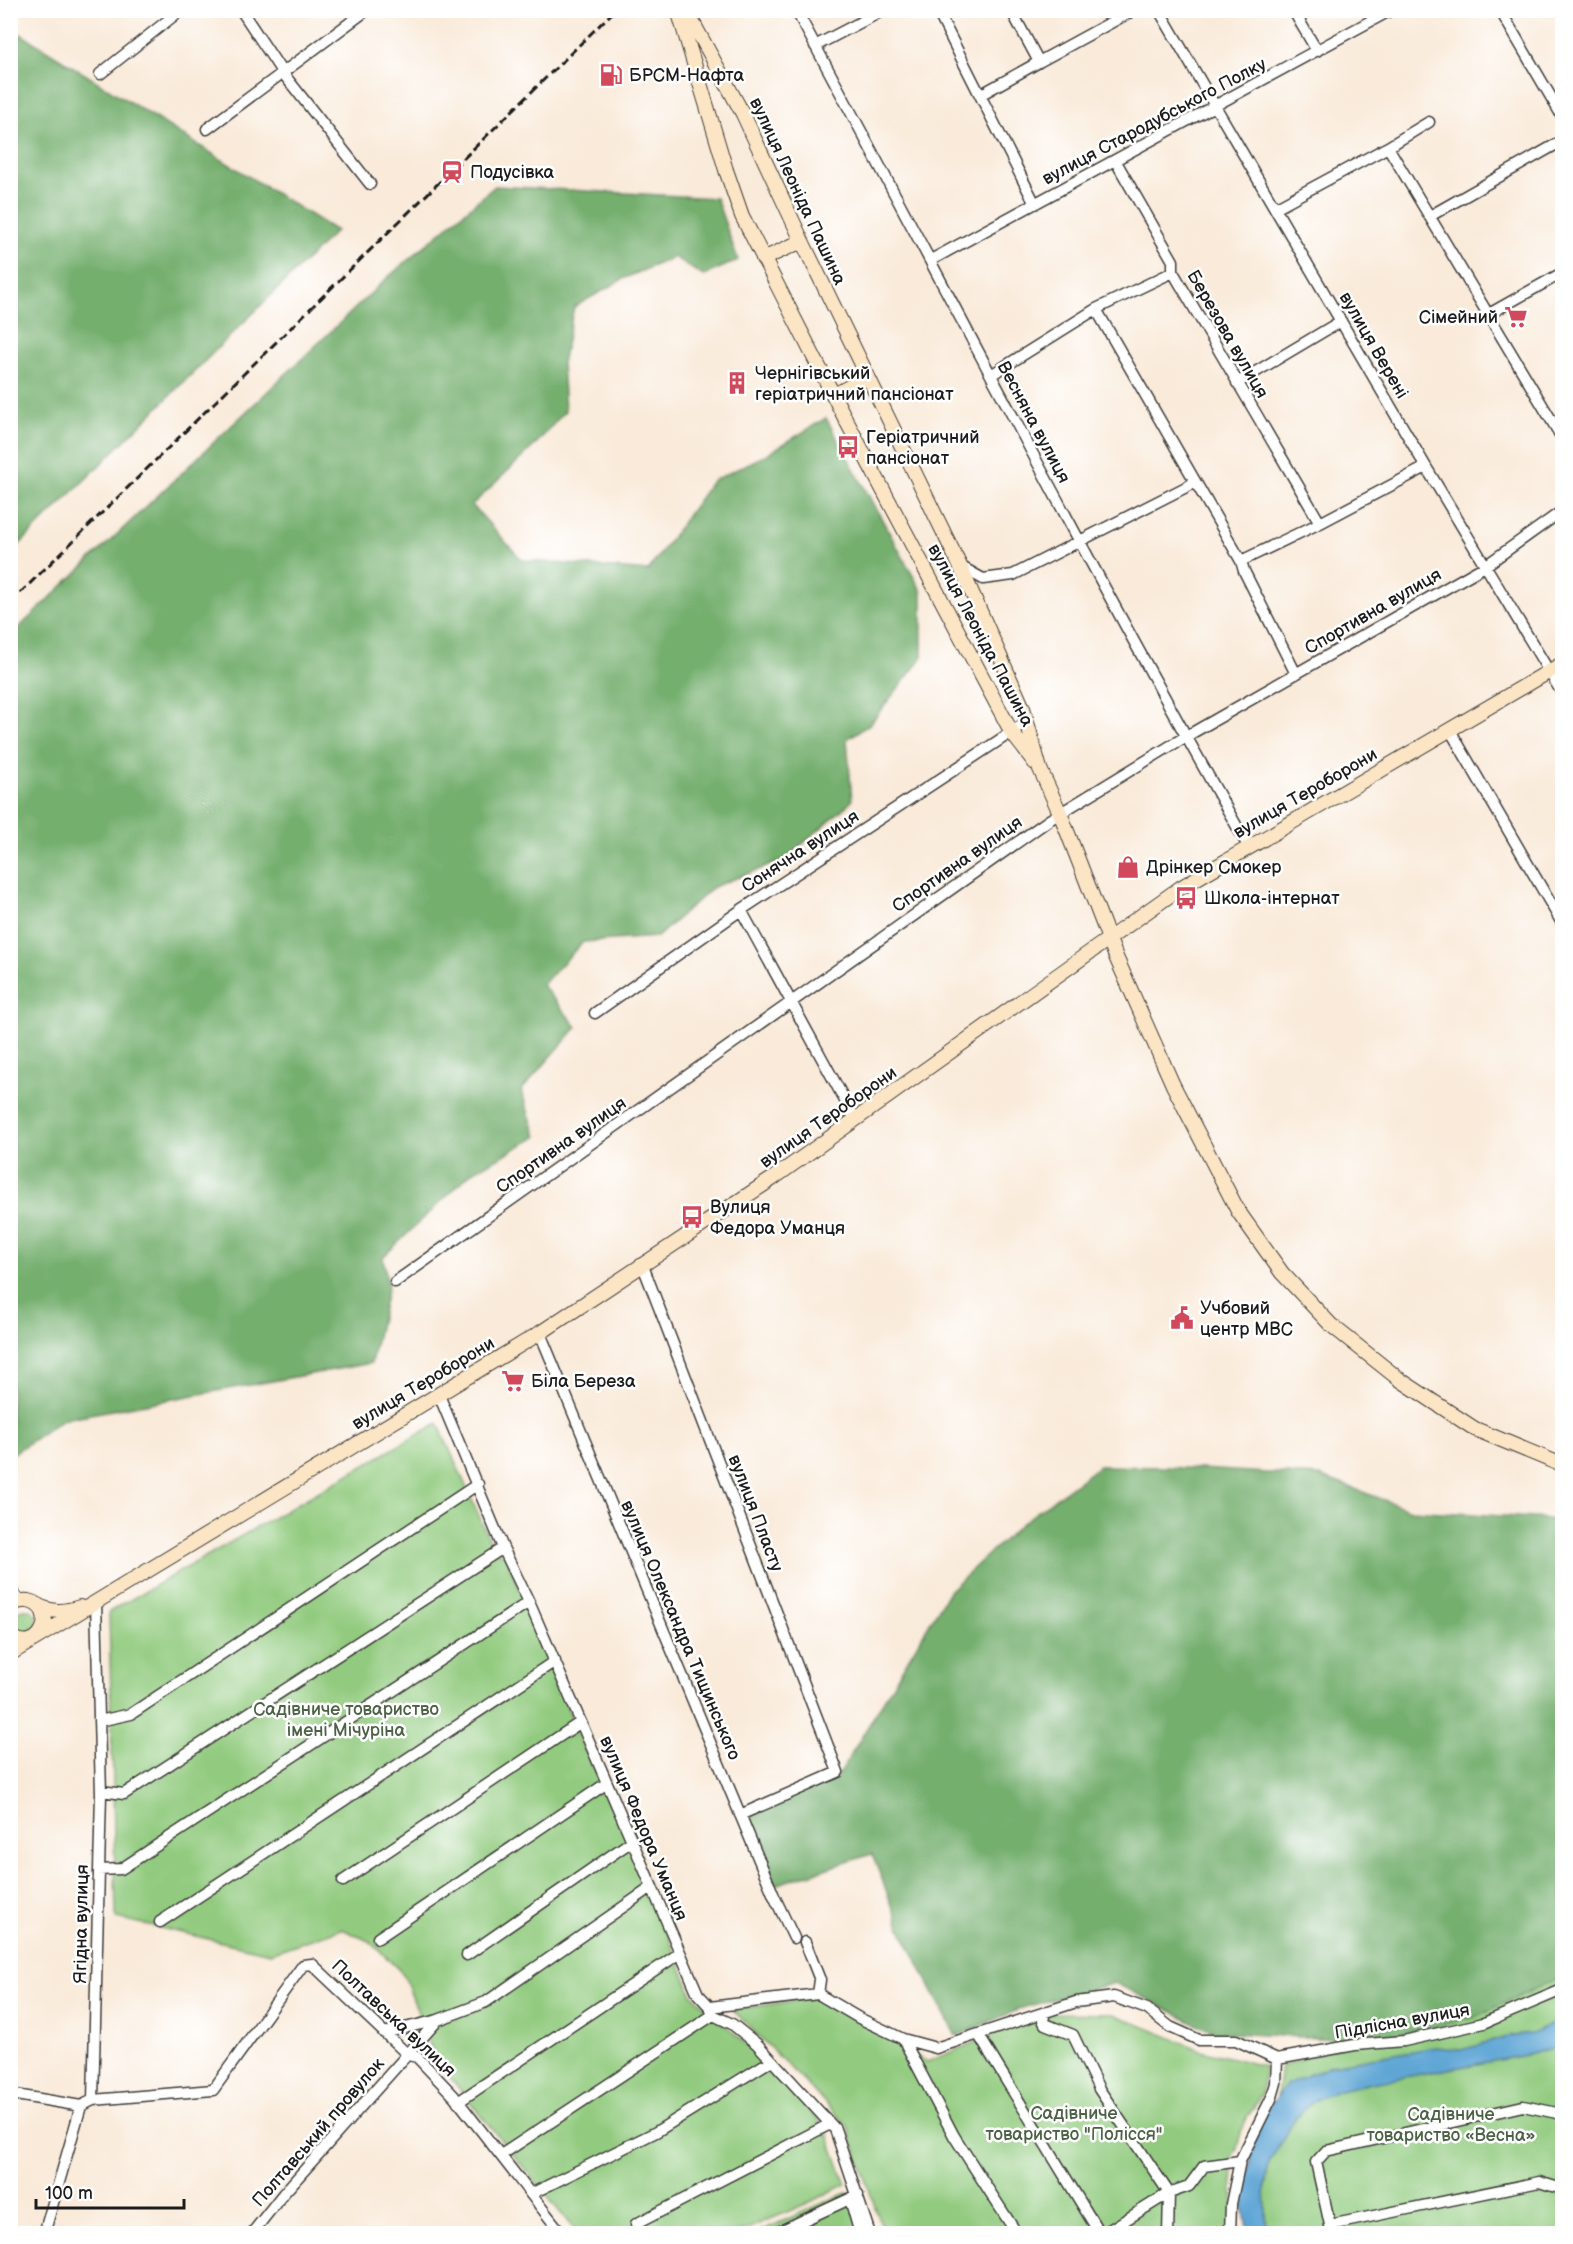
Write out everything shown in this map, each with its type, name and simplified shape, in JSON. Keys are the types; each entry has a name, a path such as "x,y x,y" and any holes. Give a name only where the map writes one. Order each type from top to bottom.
{"main road":[{"name":"вулиця Леоніда Пашина","path":"678,10 742,216 1012,733 1040,769"},
{"name":"вулиця Леоніда Пашина","path":"686,10 743,114 960,566 1023,708 1040,769"},
{"path":"763,259 802,241"},
{"path":"834,395 868,377"},
{"name":"вулиця Тероборони","path":"10,1654 439,1395 643,1266 772,1179 1180,888 1248,846 1563,664"},
{"path":"1040,769 1108,938 1165,1068 1238,1211 1282,1273 1331,1325 1398,1379 1475,1429 1563,1464"},
{"path":"15,1604 29,1601 46,1610 62,1611 96,1602"},
{"path":"10,1636 20,1641 33,1640 41,1633 45,1624 44,1613 38,1605"}],"street":[{"path":"100,74 181,10"},
{"path":"241,10 282,72 370,184"},
{"path":"207,129 367,10"},
{"name":"Весняна вулиця","path":"796,10 932,260 1185,737 1248,846"},
{"path":"815,46 884,10"},
{"path":"937,10 1035,204"},
{"path":"1011,10 1040,62 1035,64"},
{"path":"980,95 1134,10"},
{"name":"вулиця Верені","path":"1159,10 1426,467 1563,693"},
{"path":"1293,10 1317,51"},
{"name":"вулиця Стародубського Полку","path":"932,260 1115,160 1216,108 1391,10"},
{"path":"1500,10 1563,116"},
{"path":"1275,208 1388,147 1429,122"},
{"path":"1430,216 1563,141"},
{"path":"1388,147 1563,438"},
{"name":"Березова вулиця","path":"1115,160 1173,261 1173,272 1320,523"},
{"path":"991,375 1096,309 1173,272"},
{"path":"1489,314 1563,273"},
{"path":"1096,309 1240,561 1296,674"},
{"path":"1238,383 1341,321"},
{"path":"1240,561 1320,523 1426,467"},
{"path":"960,566 983,579 1013,575 1194,483"},
{"name":"Спортивна вулиця","path":"395,1282 1059,813 1185,737 1485,566 1563,511"},
{"name":"Сонячна вулиця","path":"595,1013 741,910 1027,722"},
{"path":"1450,730 1563,923"},
{"path":"741,910 855,1119"},
{"name":"вулиця Пласту","path":"643,1266 838,1772 740,1815"},
{"name":"вулиця Олександра Тищинського","path":"540,1333 740,1815 794,1938"},
{"name":"вулиця Федора Уманця","path":"439,1395 503,1548 555,1661 698,1994 711,2011 757,2044 835,2129 854,2197 870,2234"},
{"path":"99,1721 131,1714 478,1484"},
{"path":"101,1791 124,1794 503,1548"},
{"path":"10,1588 15,1604"},
{"name":"Ягідна вулиця","path":"93,2100 101,1791 96,1602"},
{"path":"99,1870 121,1869 529,1602"},
{"path":"160,1922 555,1661"},
{"path":"342,1881 581,1722"},
{"path":"378,1938 607,1783"},
{"path":"467,1955 632,1841"},
{"path":"384,2033 438,2020 486,2002 652,1887"},
{"path":"805,1942 820,1980 818,1994"},
{"path":"458,2102 680,1953"},
{"name":"Полтавська вулиця","path":"93,2100 213,2090 303,1965 312,1964 408,2055 417,2057 458,2102 562,2234"},
{"name":"Підлісна вулиця","path":"1277,2058 1355,2045 1404,2041 1484,2022 1563,1990"},
{"path":"501,2155 711,2011 818,1994 859,2018 903,2039 936,2048 1076,2002 1114,1997 1147,2009 1170,2027 1199,2040 1236,2040 1277,2058 1276,2083 1272,2097 1240,2161 1231,2204 1230,2234"},
{"path":"1045,2013 1043,2019 1046,2024 1073,2035 1099,2089 1169,2193 1168,2234"},
{"name":"Полтавський провулок","path":"256,2233 283,2194 438,2020"},
{"path":"978,2034 1102,2234 1169,2193 1189,2186 1204,2166 1240,2161"},
{"path":"903,2039 954,2136 1017,2234"},
{"path":"531,2194 656,2132 772,2060"},
{"path":"10,2094 81,2106 93,2100"},
{"path":"44,2234 81,2106"},
{"path":"1563,2114 1523,2106 1326,2151 1316,2162 1331,2229 1539,2182 1563,2189"},
{"path":"636,2224 830,2124"},
{"path":"774,2234 854,2197 860,2234"}],"green space":[{"path":"11,28 336,231 11,553"},
{"path":"495,186 716,198 738,260 703,276 674,257 623,279 574,307 562,363 565,411 535,445 472,505 522,560 648,571 712,481 764,456 826,418 922,592 922,658 870,724 847,739 852,801 784,860 713,887 657,937 583,942 542,985 577,1027 521,1091 537,1137 472,1172 383,1257 388,1286 371,1363 63,1419 11,1455 11,635 387,278"},
{"name":"Садівниче товариство імені Мічуріна","path":"438,1423 494,1550 505,1555 548,1655 580,1741 617,1811 692,1994 777,2073 826,2129 846,2184 738,2233 577,2233 435,2059 404,1975 371,1942 342,1929 270,1953 116,1918 109,1612"},
{"path":"1099,1466 1166,1467 1320,1476 1411,1510 1562,1520 1562,1976 1473,2018 1369,2041 1213,2032 1115,1983 1025,2007 956,2036 904,1936 872,1854 771,1886 743,1815 840,1773 949,1591 1022,1523"},
{"path":"25,1609 33,1613 37,1621 33,1629 25,1633 17,1629 13,1621 17,1613"},
{"name":"Садівниче товариство «Весна»","path":"1562,1973 1562,2233 1259,2234 1281,2066"},
{"name":"Садівниче товариство \"Полісся\"","path":"817,1997 927,2062 1045,2013 1113,2014 1201,2050 1264,2066 1262,2094 1243,2124 1237,2148 1232,2157 1234,2233 884,2233 847,2125 733,2010"},
{"path":"848,2192 862,2233 754,2234"}],"water":[{"path":"1562,2020 1562,2045 1532,2054 1366,2084 1337,2091 1314,2100 1296,2117 1269,2163 1265,2186 1267,2233 1248,2233 1243,2206 1251,2157 1262,2116 1287,2084 1331,2065 1436,2047 1461,2050 1512,2036 1531,2034"}],"railway":[{"path":"10,603 615,10"}],"place":[{"name":"БРСМ-Нафта","path":"611,75"},
{"name":"Подусівка","path":"452,172"},
{"name":"Сімейний","path":"1516,317"},
{"name":"Чернігівський геріатричний пансіонат","path":"737,383"},
{"name":"Геріатричний пансіонат","path":"848,447"},
{"name":"Дрінкер Смокер","path":"1128,867"},
{"name":"Школа-інтернат","path":"1186,898"},
{"name":"Вулиця Федора Уманця","path":"692,1217"},
{"name":"Учбовий центр МВС","path":"1182,1318"},
{"name":"Біла Береза","path":"513,1381"}]}
